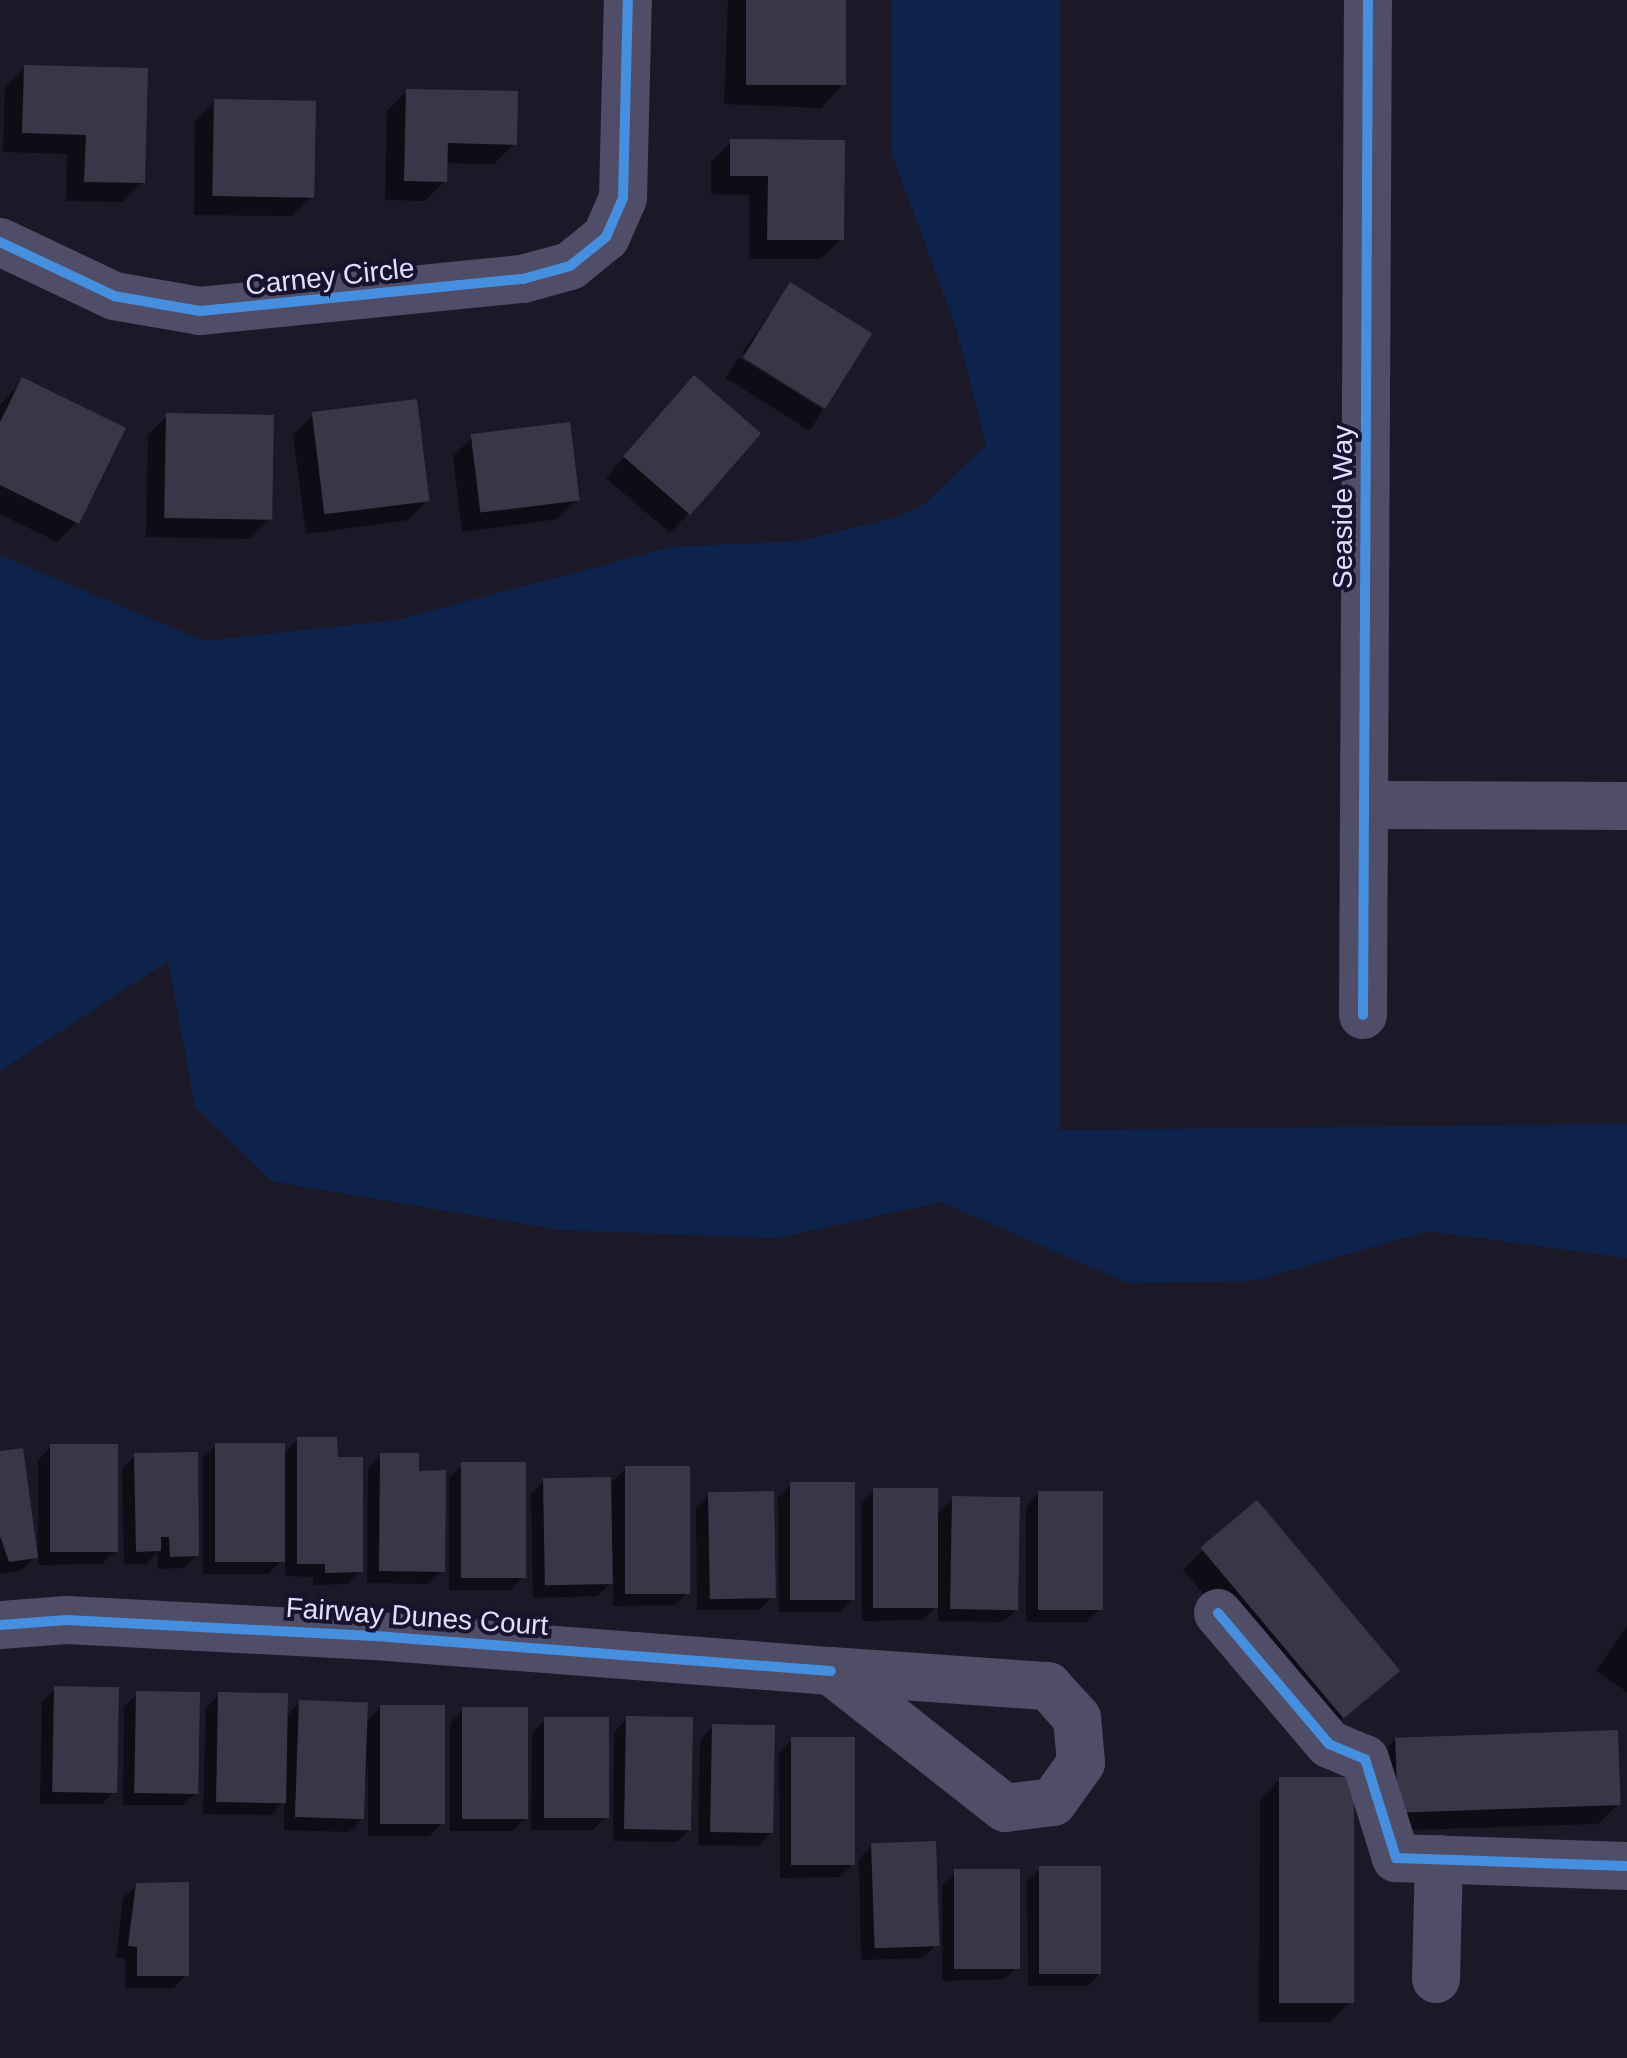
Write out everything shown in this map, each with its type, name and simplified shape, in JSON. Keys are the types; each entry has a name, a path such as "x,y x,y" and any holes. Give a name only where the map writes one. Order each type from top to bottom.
{"street":[{"name":"Carney Circle","path":"0,242 114,296 200,311 523,279 570,266 606,237 622,198 628,0"},
{"name":"Seaside Way","path":"1362,1015 1368,0"},
{"path":"1364,805 1627,806"},
{"path":"1218,1613 1329,1744 1365,1759 1396,1858 1627,1866"},
{"name":"Fairway Dunes Court","path":"0,1625 67,1620 388,1636 1048,1686 1078,1718 1081,1762 1053,1802 1005,1808 830,1671"},
{"path":"1436,1979 1439,1859"}],"water":[{"path":"892,0 1060,0 1060,1130 1627,1124 1627,1258 1428,1231 1253,1281 1127,1283 941,1202 777,1238 559,1230 271,1181 195,1107 168,961 0,1071 0,555 204,641 395,620 672,547 799,541 894,518 922,506 986,445 955,325 892,155"}],"building":[{"path":"746,0 846,0 846,85 746,85"},
{"path":"24,65 148,68 145,183 84,182 86,135 22,133"},
{"path":"406,89 518,91 517,145 448,143 447,182 404,181"},
{"path":"214,99 316,101 314,198 212,196"},
{"path":"730,139 845,140 844,240 767,240 768,176 730,176"},
{"path":"790,282 872,333 825,409 743,357"},
{"path":"694,375 761,433 690,515 623,457"},
{"path":"22,377 126,428 79,524 0,485 0,422"},
{"path":"417,399 430,501 324,514 312,412"},
{"path":"166,413 274,415 272,520 164,518"},
{"path":"570,422 580,500 480,513 471,434"},
{"path":"297,1437 337,1437 338,1457 363,1457 363,1572 325,1573 325,1564 297,1564"},
{"path":"215,1443 285,1443 285,1562 215,1562"},
{"path":"50,1444 118,1444 118,1552 50,1552"},
{"path":"23,1448 38,1558 9,1562 0,1536 0,1451"},
{"path":"198,1452 199,1556 170,1557 169,1537 161,1537 161,1551 136,1552 134,1453"},
{"path":"380,1453 419,1453 419,1471 446,1470 445,1572 379,1571"},
{"path":"461,1462 526,1462 526,1578 461,1578"},
{"path":"625,1466 690,1466 690,1594 625,1594"},
{"path":"611,1477 613,1584 545,1585 543,1478"},
{"path":"790,1482 855,1482 855,1600 790,1600"},
{"path":"873,1488 938,1488 938,1608 873,1608"},
{"path":"774,1491 776,1598 710,1599 708,1492"},
{"path":"1038,1491 1103,1491 1103,1610 1038,1610"},
{"path":"952,1496 1020,1497 1018,1610 950,1609"},
{"path":"1257,1500 1400,1671 1344,1718 1200,1548"},
{"path":"54,1686 119,1687 117,1793 52,1792"},
{"path":"136,1691 200,1692 198,1794 134,1793"},
{"path":"218,1692 288,1693 286,1803 216,1802"},
{"path":"299,1700 368,1702 364,1819 295,1817"},
{"path":"380,1705 445,1705 445,1824 380,1824"},
{"path":"462,1707 528,1707 528,1819 462,1819"},
{"path":"626,1716 693,1717 691,1830 624,1829"},
{"path":"544,1717 609,1717 609,1818 544,1818"},
{"path":"712,1724 775,1725 773,1833 710,1832"},
{"path":"1618,1730 1621,1805 1398,1813 1395,1738"},
{"path":"791,1737 855,1737 855,1865 791,1865"},
{"path":"1279,1777 1354,1777 1354,2003 1279,2003"},
{"path":"936,1841 940,1946 875,1948 871,1843"},
{"path":"1039,1866 1101,1866 1101,1974 1039,1974"},
{"path":"954,1869 1020,1869 1020,1969 954,1969"},
{"path":"189,1882 189,1976 137,1976 137,1947 128,1946 136,1883"}],"cycle path":[{"path":"0,242 114,296 200,311 523,279 570,266 606,237 623,198 628,0"},
{"path":"1363,1015 1368,0"},
{"path":"1218,1613 1329,1744 1365,1759 1396,1858 1627,1866"},
{"path":"0,1625 67,1620 388,1637 831,1671"}]}
